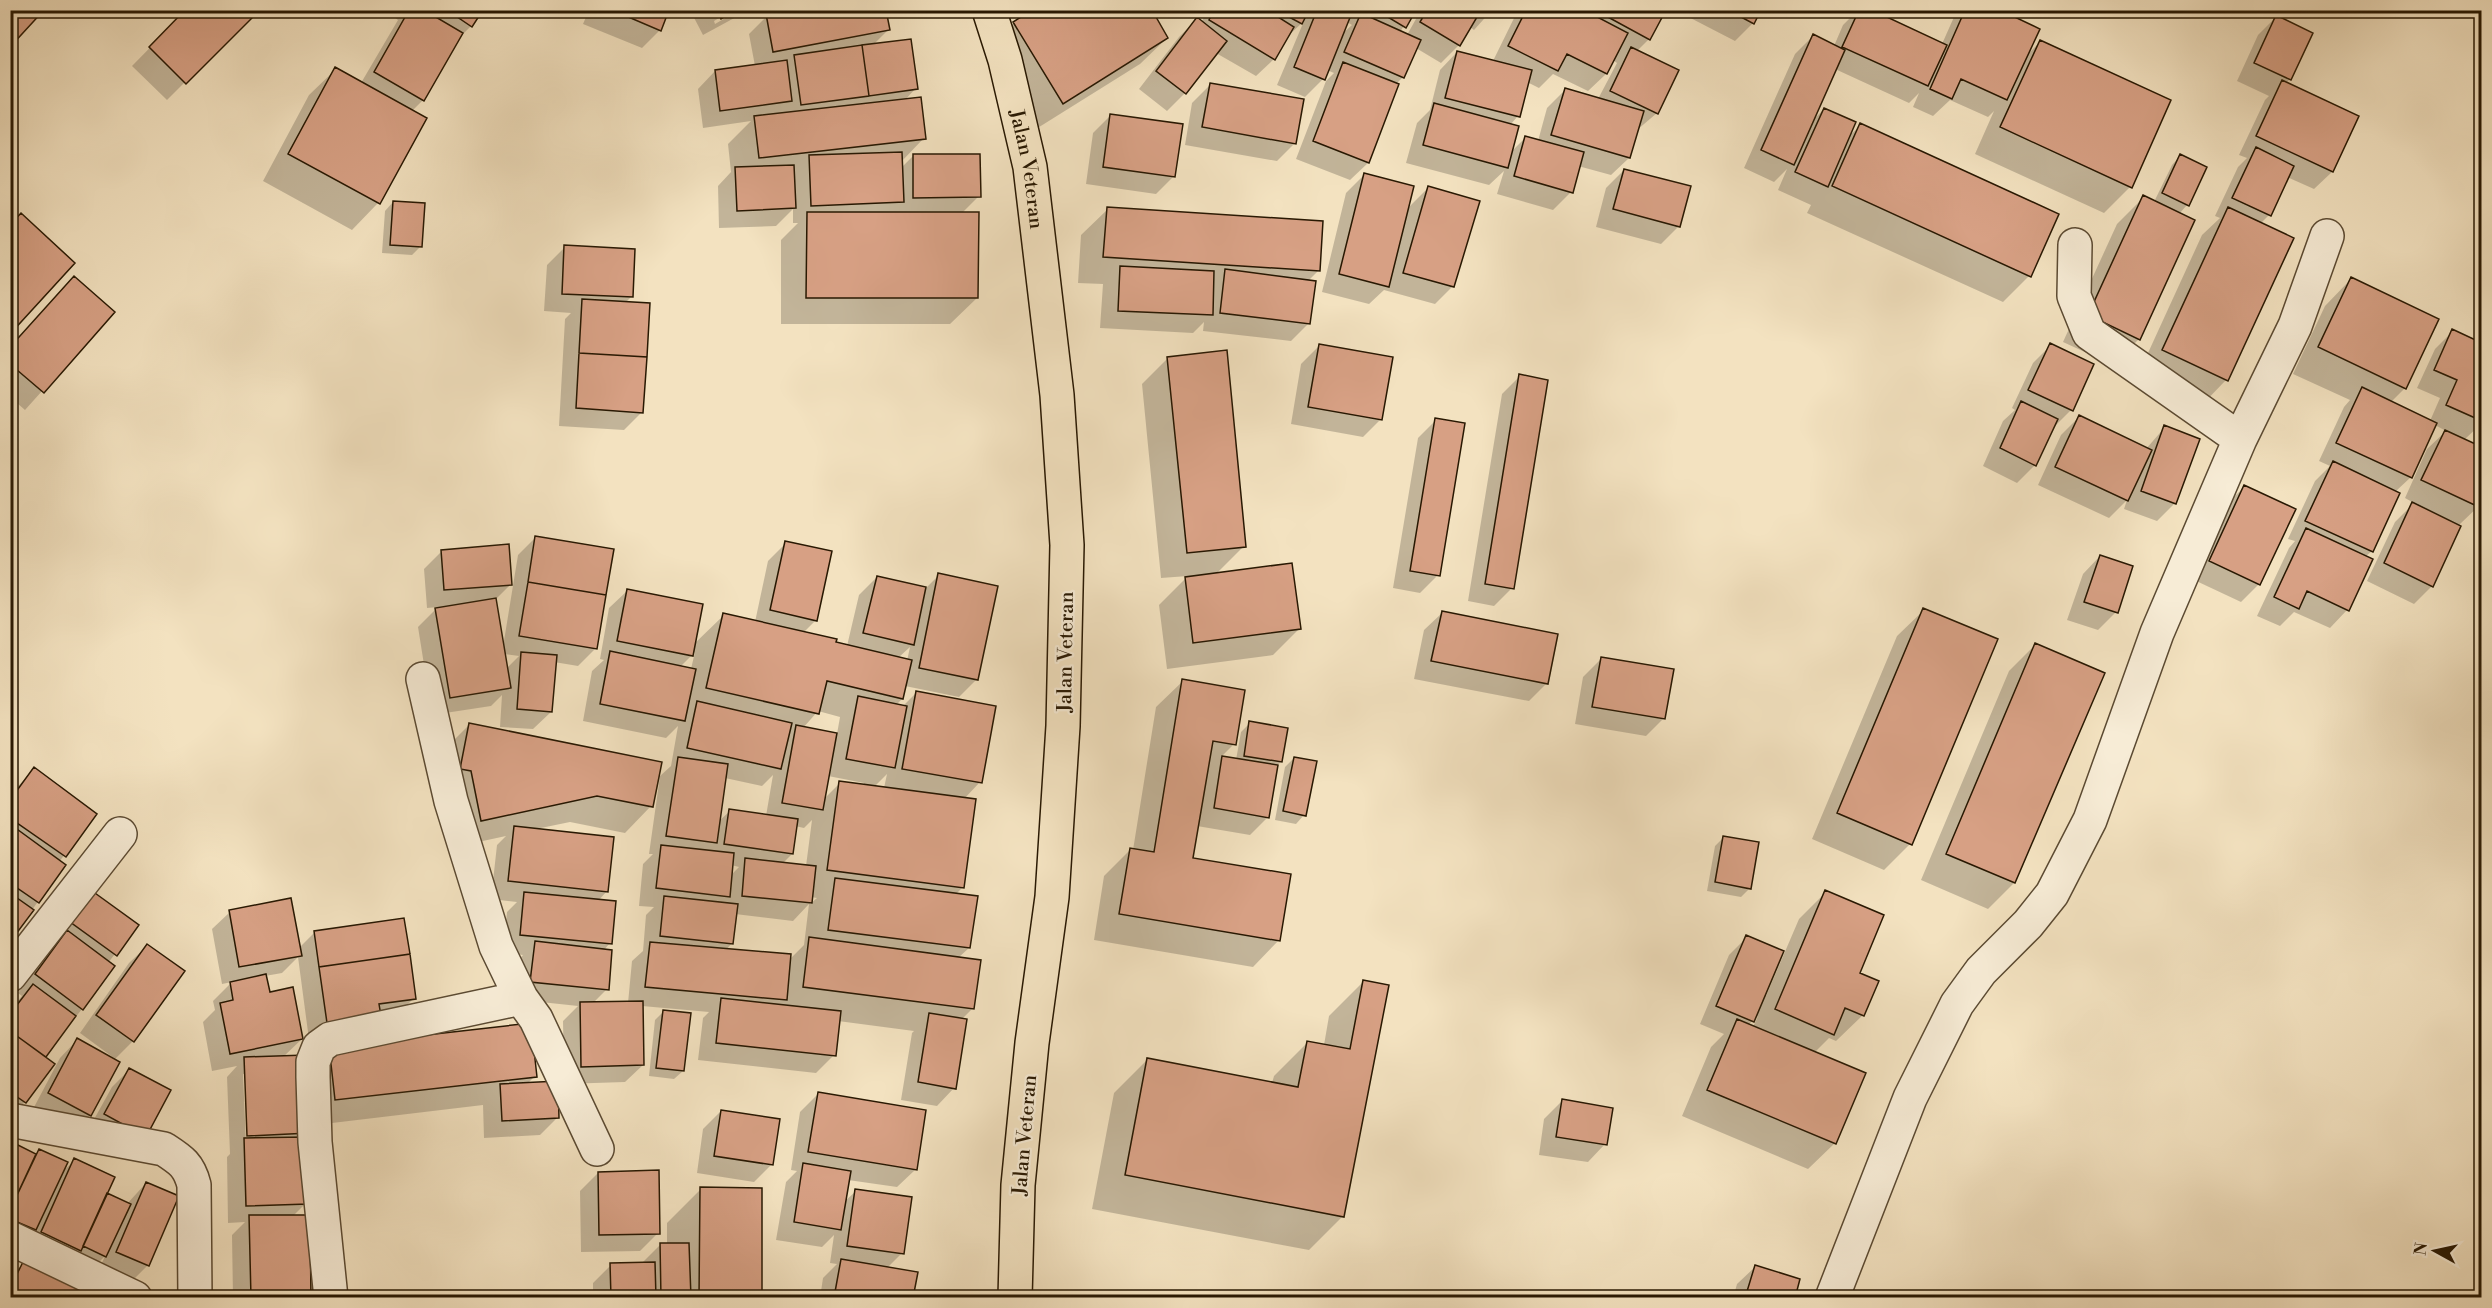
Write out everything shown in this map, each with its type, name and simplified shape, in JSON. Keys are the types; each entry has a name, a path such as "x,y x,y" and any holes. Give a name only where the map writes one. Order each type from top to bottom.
{"highway":[{"name":"Jalan Veteran","path":"989,10 1005,60 1030,167 1057,395 1067,545 1063,726 1054,863 1018,1185 1015,1298"}],"street":[{"path":"1832,1298 1911,1098 1957,1004 1981,970 2028,924 2052,894 2090,820 2157,633 2240,439 2295,326 2327,236"},
{"path":"2075,245 2074,296 2089,333 2240,439"},
{"path":"423,679 454,812 496,946 521,998 536,1019 597,1149"},
{"path":"10,975 120,834"},
{"path":"331,1298 315,1142 312,1077 313,1062 319,1047 330,1039 521,998"},
{"path":"10,1120 164,1149 178,1158 190,1170 194,1185 195,1298"},
{"path":"10,1238 135,1298"}],"building":[{"path":"10,10 44,10 10,47"},
{"path":"185,10 252,10 256,14 186,84 149,47"},
{"path":"409,10 424,10 463,33 424,101 374,72"},
{"path":"447,10 483,10 472,27"},
{"path":"612,10 669,10 661,31"},
{"path":"717,10 736,10 721,19"},
{"path":"788,10 886,10 890,30 773,52 766,14"},
{"path":"1032,10 1152,10 1168,38 1063,104 1013,22"},
{"path":"1214,10 1267,10 1294,27 1275,60 1209,20"},
{"path":"1276,10 1309,10 1302,24"},
{"path":"1317,10 1353,10 1325,80 1294,67"},
{"path":"1376,10 1416,10 1406,28"},
{"path":"1427,10 1479,10 1480,12 1460,46 1420,22"},
{"path":"1526,10 1584,10 1628,33 1607,74 1567,54 1558,71 1508,46"},
{"path":"1595,10 1666,10 1650,40"},
{"path":"1728,10 1761,10 1754,24"},
{"path":"1859,10 1872,10 1947,45 1928,86 1842,47"},
{"path":"1965,10 2000,10 2040,29 2007,100 1961,79 1952,99 1930,89"},
{"path":"1361,13 1421,40 1404,78 1344,52"},
{"path":"2276,15 2313,33 2291,80 2254,63"},
{"path":"1197,17 1227,41 1186,94 1156,71"},
{"path":"1813,34 1845,50 1794,165 1761,150"},
{"path":"911,39 918,89 869,96 862,45"},
{"path":"2040,40 2171,100 2132,188 2000,127"},
{"path":"862,45 869,96 801,105 794,55"},
{"path":"1631,47 1679,70 1658,114 1610,91"},
{"path":"1457,51 1532,70 1520,117 1445,98"},
{"path":"787,60 792,101 720,111 715,70"},
{"path":"1343,62 1399,84 1369,163 1313,141"},
{"path":"335,67 427,118 380,204 288,154"},
{"path":"2282,80 2359,116 2333,172 2256,136"},
{"path":"1210,83 1304,99 1296,144 1202,127"},
{"path":"1565,88 1644,111 1630,158 1551,135"},
{"path":"921,97 926,139 759,158 754,116"},
{"path":"1434,103 1519,126 1508,168 1423,145"},
{"path":"1824,108 1856,122 1828,187 1795,172"},
{"path":"1110,114 1183,124 1175,177 1103,167"},
{"path":"1860,123 2059,214 2031,277 1832,186"},
{"path":"1525,136 1584,152 1573,193 1514,176"},
{"path":"2256,147 2294,166 2271,216 2232,198"},
{"path":"902,152 904,202 811,206 809,155"},
{"path":"913,154 980,154 981,197 913,198"},
{"path":"2180,154 2207,167 2189,206 2162,193"},
{"path":"794,165 796,208 737,211 735,167"},
{"path":"1624,169 1691,186 1680,227 1613,209"},
{"path":"1364,173 1414,186 1389,287 1339,274"},
{"path":"1428,186 1480,201 1454,287 1403,273"},
{"path":"2143,195 2195,220 2140,340 2088,315"},
{"path":"393,201 425,203 422,247 390,245"},
{"path":"1107,207 1323,221 1320,271 1103,257"},
{"path":"2228,207 2294,238 2228,381 2162,350"},
{"path":"807,212 979,212 978,298 806,298"},
{"path":"21,213 75,263 10,334 10,225"},
{"path":"564,245 635,249 633,297 562,294"},
{"path":"1120,266 1214,271 1213,315 1118,311"},
{"path":"1225,269 1316,281 1310,324 1220,313"},
{"path":"74,276 115,312 44,393 10,364 10,347"},
{"path":"2351,277 2439,319 2406,389 2318,347"},
{"path":"582,299 650,303 647,357 579,353"},
{"path":"2452,329 2482,343 2482,421 2446,405 2457,380 2434,370"},
{"path":"2050,343 2094,364 2073,411 2028,390"},
{"path":"1319,344 1393,357 1382,420 1308,407"},
{"path":"1227,350 1246,547 1187,553 1167,357"},
{"path":"579,353 647,357 643,413 576,408"},
{"path":"1519,374 1548,380 1514,589 1485,584"},
{"path":"2362,387 2437,423 2412,478 2336,443"},
{"path":"2021,401 2058,419 2036,466 2000,448"},
{"path":"2079,415 2152,450 2128,501 2055,467"},
{"path":"1435,418 1465,423 1440,576 1410,571"},
{"path":"2164,425 2200,439 2176,504 2141,491"},
{"path":"2445,430 2482,447 2481,508 2421,480"},
{"path":"2333,461 2400,493 2373,552 2305,521"},
{"path":"2244,485 2296,509 2260,585 2209,561"},
{"path":"2412,502 2461,526 2433,587 2384,563"},
{"path":"2306,528 2373,559 2349,611 2307,591 2299,609 2274,597"},
{"path":"535,536 614,549 606,595 528,582"},
{"path":"785,541 832,551 817,621 770,610"},
{"path":"509,544 512,585 444,590 441,550"},
{"path":"2100,555 2133,566 2118,613 2084,602"},
{"path":"1292,563 1301,629 1193,643 1185,577"},
{"path":"938,573 998,586 978,680 919,668"},
{"path":"877,576 926,587 914,645 863,633"},
{"path":"528,582 606,595 597,649 519,636"},
{"path":"627,589 703,604 693,656 617,641"},
{"path":"496,598 511,688 450,698 435,608"},
{"path":"1923,608 1998,639 1912,845 1837,813"},
{"path":"1442,611 1558,634 1548,684 1431,661"},
{"path":"723,613 837,639 836,642 912,660 903,699 827,681 819,714 706,688"},
{"path":"2035,643 2105,673 2015,883 1946,854"},
{"path":"610,651 696,669 685,721 600,704"},
{"path":"521,652 557,655 552,712 517,709"},
{"path":"1601,657 1674,669 1665,719 1592,707"},
{"path":"1182,679 1245,690 1236,745 1213,741 1193,858 1291,874 1280,941 1119,914 1130,848 1154,852"},
{"path":"916,691 996,706 982,783 902,769"},
{"path":"858,696 907,706 895,768 846,759"},
{"path":"697,701 792,723 781,769 687,748"},
{"path":"1249,721 1288,728 1282,762 1244,756"},
{"path":"469,723 662,762 653,807 597,796 481,821 471,771 460,769"},
{"path":"796,725 837,733 823,810 782,803"},
{"path":"1222,756 1278,765 1269,818 1214,808"},
{"path":"678,757 728,764 717,843 666,836"},
{"path":"1294,757 1317,761 1306,816 1283,811"},
{"path":"34,767 97,814 66,857 10,818 10,800"},
{"path":"839,781 976,799 964,888 827,870"},
{"path":"729,809 798,819 793,854 724,844"},
{"path":"10,824 66,865 39,903 10,883"},
{"path":"514,826 614,837 608,892 508,881"},
{"path":"1723,836 1759,842 1751,889 1715,882"},
{"path":"661,845 734,853 730,897 656,888"},
{"path":"745,858 816,866 812,903 742,896"},
{"path":"835,878 978,896 970,948 828,930"},
{"path":"88,888 139,925 117,956 66,919"},
{"path":"1825,890 1884,915 1860,973 1879,981 1864,1016 1845,1008 1834,1035 1775,1009"},
{"path":"524,892 616,901 612,944 520,935"},
{"path":"10,893 34,910 10,942"},
{"path":"664,896 738,904 733,944 660,936"},
{"path":"291,898 302,956 239,967 229,910"},
{"path":"404,918 410,954 319,967 314,931"},
{"path":"67,930 115,966 83,1010 35,974"},
{"path":"1746,935 1784,951 1754,1022 1716,1006"},
{"path":"809,937 981,960 974,1009 803,987"},
{"path":"535,941 612,950 609,990 530,982"},
{"path":"650,942 791,954 787,1000 645,987"},
{"path":"147,944 185,971 134,1042 96,1015"},
{"path":"410,954 416,999 379,1004 382,1022 328,1030 319,967"},
{"path":"266,974 270,992 293,987 303,1039 230,1054 220,1003 233,1000 230,982"},
{"path":"1363,980 1389,985 1344,1217 1125,1175 1147,1058 1298,1087 1307,1041 1350,1049"},
{"path":"33,984 76,1016 46,1057 10,1031 10,1014"},
{"path":"721,998 841,1011 836,1056 716,1043"},
{"path":"643,1001 644,1065 581,1067 580,1002"},
{"path":"663,1010 691,1013 684,1071 656,1068"},
{"path":"929,1013 967,1019 956,1089 918,1082"},
{"path":"1737,1019 1866,1073 1836,1144 1707,1090"},
{"path":"531,1023 537,1077 335,1100 329,1046"},
{"path":"10,1031 55,1064 26,1103 10,1092"},
{"path":"77,1038 120,1062 91,1116 48,1093"},
{"path":"306,1055 309,1133 247,1136 244,1057"},
{"path":"129,1068 171,1090 146,1137 104,1114"},
{"path":"558,1081 559,1118 502,1121 500,1084"},
{"path":"818,1092 926,1110 917,1170 808,1152"},
{"path":"1562,1099 1613,1108 1607,1145 1556,1137"},
{"path":"721,1110 780,1119 773,1165 714,1156"},
{"path":"306,1137 308,1204 246,1206 244,1138"},
{"path":"10,1141 36,1154 10,1210"},
{"path":"39,1149 68,1162 36,1230 10,1219 10,1210"},
{"path":"74,1158 115,1177 81,1251 41,1232"},
{"path":"803,1163 851,1171 841,1230 794,1222"},
{"path":"659,1170 660,1234 599,1235 598,1172"},
{"path":"146,1182 179,1196 149,1266 116,1252"},
{"path":"700,1187 762,1188 762,1298 699,1298"},
{"path":"855,1189 912,1197 904,1254 847,1246"},
{"path":"107,1193 131,1204 106,1257 83,1246"},
{"path":"249,1215 310,1215 311,1298 251,1298"},
{"path":"660,1243 689,1243 691,1298 661,1298"},
{"path":"841,1259 918,1272 913,1298 864,1298 835,1292"},
{"path":"23,1262 97,1298 10,1298 10,1288"},
{"path":"655,1262 656,1298 611,1298 610,1263"},
{"path":"1755,1265 1800,1279 1795,1298 1745,1298"}]}
